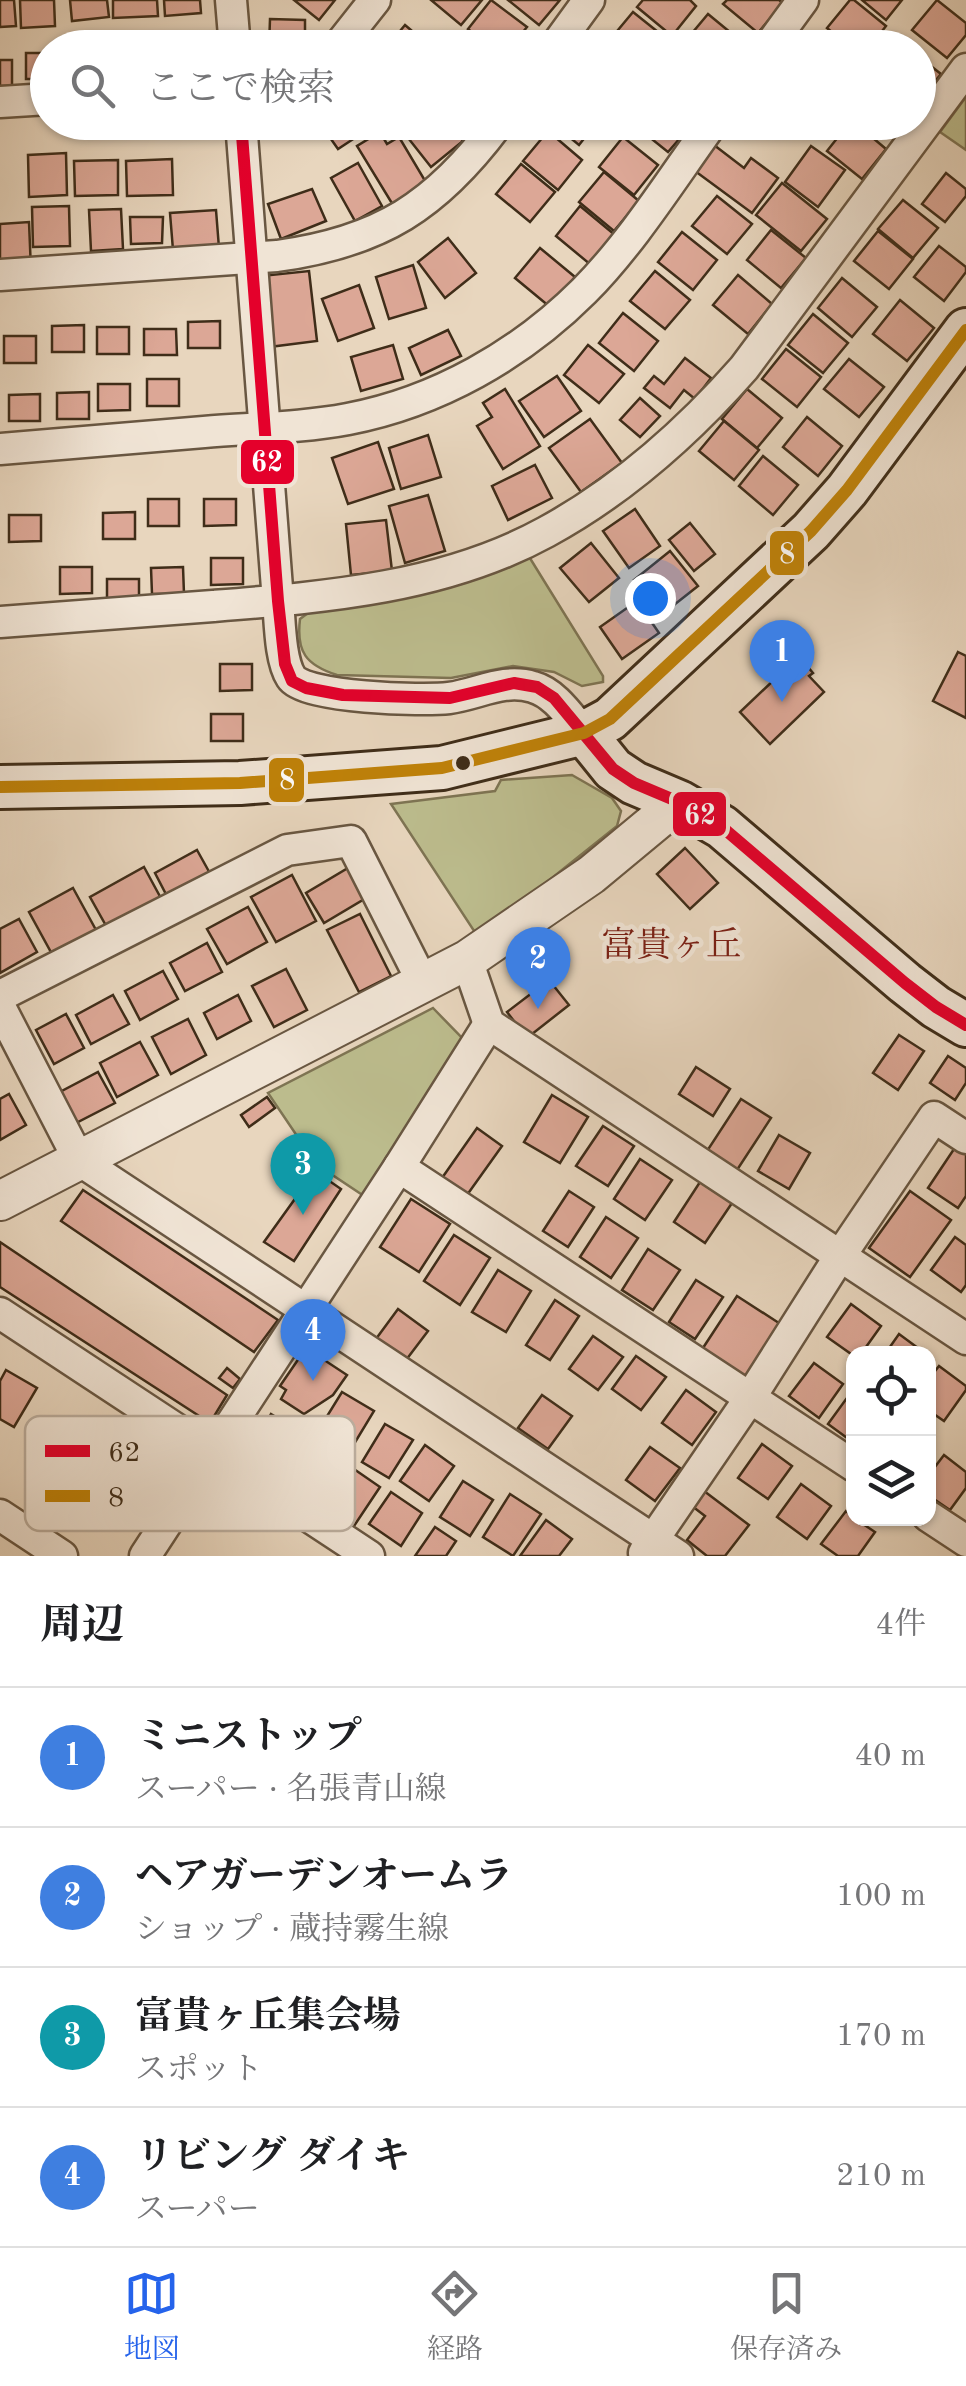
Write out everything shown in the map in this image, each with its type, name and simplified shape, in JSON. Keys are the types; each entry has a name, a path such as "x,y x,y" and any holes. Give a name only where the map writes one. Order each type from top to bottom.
{"main road":[{"path":"0,788 240,783 442,768 584,733 610,719 812,530 847,490 966,330"},
{"path":"584,733 613,769 722,826 905,983 966,1025"}],"street":[{"path":"231,0 234,30"},
{"path":"352,30 376,0"},
{"path":"567,30 589,0"},
{"path":"781,30 803,0"},
{"path":"936,109 966,68"},
{"path":"0,102 30,100"},
{"path":"242,140 278,601 285,664 292,681 342,695 450,698 514,683 537,688 554,698 584,733"},
{"path":"0,275 316,250 382,228 416,206 452,180 486,140"},
{"path":"0,448 345,420 412,402 478,372 534,336 586,289 701,140"},
{"path":"0,622 367,592 482,560 543,534 635,475 686,430 744,368 913,140"},
{"path":"0,1201 467,960 591,875 679,802"},
{"path":"0,996 287,850 351,840 424,983"},
{"path":"467,960 489,1024 966,1339"},
{"path":"0,1007 79,1160 306,1309 658,1551 840,1256 934,1117 966,1138"},
{"path":"235,1416 489,1024"},
{"path":"399,1167 846,1461"},
{"path":"0,1313 156,1416"},
{"path":"0,1515 62,1556"},
{"path":"936,1521 966,1541"},
{"path":"145,1556 161,1531"},
{"path":"331,1531 369,1556"}],"green space":[{"path":"966,97 966,150 940,132"},
{"path":"528,555 603,676 603,682 582,686 554,672 513,666 451,678 337,675 305,656 300,619 308,613 375,603"},
{"path":"572,775 612,798 621,811 617,826 478,937 391,804 495,791 501,780"},
{"path":"433,1008 464,1040 364,1196 316,1164 268,1093"}],"building":[{"path":"0,0 14,0 16,26 0,27"},
{"path":"20,0 54,0 55,26 21,28"},
{"path":"70,0 107,0 109,17 72,21"},
{"path":"113,0 157,0 158,16 113,18"},
{"path":"164,0 200,0 201,13 165,16"},
{"path":"294,0 335,0 319,20"},
{"path":"431,0 482,0 461,25"},
{"path":"491,0 527,27 525,30 468,29"},
{"path":"508,0 560,0 539,25"},
{"path":"643,0 690,0 696,6 677,30 665,30 637,7"},
{"path":"727,0 783,3 760,30 754,30 723,4"},
{"path":"850,0 886,26 883,30 827,28"},
{"path":"862,0 902,0 886,20"},
{"path":"937,0 966,23 966,35 947,58 936,49 936,30 912,30"},
{"path":"633,12 656,30 618,30"},
{"path":"708,14 727,30 695,30"},
{"path":"270,19 305,20 305,30 270,30"},
{"path":"26,53 30,53 30,79 26,79"},
{"path":"0,60 12,60 12,86 0,86"},
{"path":"332,140 352,140 338,149"},
{"path":"367,140 385,140 387,144 401,140 427,184 393,205 357,146"},
{"path":"410,140 462,140 463,141 431,167"},
{"path":"540,140 559,140 582,160 558,190 523,161"},
{"path":"621,140 627,140 658,165 634,195 599,167"},
{"path":"653,140 678,140 668,152"},
{"path":"836,140 875,140 886,149 862,179 827,151"},
{"path":"714,145 744,168 751,158 778,178 752,213 695,171"},
{"path":"811,146 845,170 818,207 785,182"},
{"path":"66,153 67,195 29,197 28,155"},
{"path":"172,159 173,195 127,196 126,161"},
{"path":"118,160 118,195 75,196 74,161"},
{"path":"358,163 382,206 355,221 331,178"},
{"path":"521,164 555,192 530,222 496,194"},
{"path":"604,172 639,201 614,231 579,202"},
{"path":"946,173 966,189 966,196 945,222 922,204"},
{"path":"782,183 827,219 801,251 756,215"},
{"path":"312,189 326,221 281,239 268,204"},
{"path":"717,196 752,224 727,254 692,226"},
{"path":"903,200 938,228 913,258 878,229"},
{"path":"69,206 70,246 33,247 32,207"},
{"path":"580,206 615,235 591,265 556,236"},
{"path":"121,209 123,249 91,251 89,210"},
{"path":"216,210 219,248 173,250 170,213"},
{"path":"130,217 163,217 162,243 131,244"},
{"path":"29,222 31,270 0,272 0,224"},
{"path":"771,230 806,258 781,288 747,260"},
{"path":"878,231 913,259 889,289 854,261"},
{"path":"682,232 717,260 693,290 658,262"},
{"path":"448,238 476,273 445,298 418,262"},
{"path":"939,246 966,267 944,301 914,277"},
{"path":"540,248 575,277 550,307 515,278"},
{"path":"413,265 426,308 389,319 376,277"},
{"path":"309,271 317,341 269,347 261,276"},
{"path":"655,271 690,300 665,329 630,301"},
{"path":"738,275 772,304 748,334 713,305"},
{"path":"842,278 877,307 852,337 818,308"},
{"path":"359,285 374,328 338,341 322,299"},
{"path":"900,300 934,328 907,361 873,334"},
{"path":"623,313 658,341 634,371 599,343"},
{"path":"813,314 848,343 823,373 788,345"},
{"path":"220,321 220,348 188,348 188,322"},
{"path":"84,325 84,352 52,352 52,326"},
{"path":"97,327 129,327 129,354 97,354"},
{"path":"144,329 176,329 177,355 144,355"},
{"path":"448,330 461,356 421,375 409,348"},
{"path":"4,336 36,336 36,363 4,363"},
{"path":"393,345 403,379 361,391 351,357"},
{"path":"588,345 624,374 599,403 564,375"},
{"path":"786,349 821,377 797,407 762,379"},
{"path":"685,358 711,378 695,399 684,390 670,408 644,388 654,376 664,384"},
{"path":"849,359 884,387 859,417 824,389"},
{"path":"557,376 581,411 544,437 519,401"},
{"path":"147,379 179,379 179,406 147,406"},
{"path":"98,384 130,384 130,410 98,411"},
{"path":"505,389 540,446 503,469 477,426 492,417 483,403"},
{"path":"747,389 782,418 757,448 722,419"},
{"path":"89,392 89,419 57,419 57,393"},
{"path":"40,394 40,421 9,421 9,395"},
{"path":"640,398 660,416 640,437 620,420"},
{"path":"807,417 842,446 818,476 783,447"},
{"path":"590,419 622,463 581,492 549,448"},
{"path":"724,421 759,450 734,480 699,451"},
{"path":"428,435 441,477 401,489 389,448"},
{"path":"378,442 394,489 348,504 332,458"},
{"path":"763,456 798,485 773,515 739,486"},
{"path":"535,465 552,498 508,520 492,486"},
{"path":"428,495 445,551 405,563 389,506"},
{"path":"148,499 179,499 179,526 148,526"},
{"path":"204,499 236,499 236,525 204,526"},
{"path":"635,509 660,546 629,568 603,531"},
{"path":"135,512 135,539 103,539 103,513"},
{"path":"9,515 41,515 41,541 9,542"},
{"path":"386,520 392,571 351,575 346,524"},
{"path":"690,523 715,554 694,571 669,540"},
{"path":"591,543 619,578 589,602 560,568"},
{"path":"670,551 698,586 660,616 634,580"},
{"path":"211,558 243,558 243,584 211,585"},
{"path":"60,567 92,567 92,593 60,594"},
{"path":"183,567 184,594 152,594 151,568"},
{"path":"107,579 139,579 139,605 107,605"},
{"path":"637,601 659,633 622,659 600,627"},
{"path":"958,652 966,656 966,718 933,701"},
{"path":"802,660 813,673 809,676 824,692 770,744 740,712 794,661 798,664"},
{"path":"220,664 252,664 252,690 220,691"},
{"path":"211,714 243,714 243,741 211,741"},
{"path":"685,848 718,883 690,909 657,874"},
{"path":"197,850 212,877 169,900 155,873"},
{"path":"144,867 163,902 109,931 90,897"},
{"path":"348,868 366,898 324,923 306,893"},
{"path":"292,875 316,921 276,942 251,897"},
{"path":"73,888 96,930 52,954 29,912"},
{"path":"248,907 267,942 227,964 207,929"},
{"path":"360,914 391,976 359,992 327,930"},
{"path":"19,919 37,952 0,973 0,929"},
{"path":"207,943 222,972 185,991 170,963"},
{"path":"286,969 307,1010 274,1027 252,986"},
{"path":"163,971 178,999 140,1020 125,991"},
{"path":"549,980 569,1005 527,1038 507,1012"},
{"path":"113,995 129,1024 91,1044 76,1015"},
{"path":"238,995 251,1021 217,1039 204,1013"},
{"path":"66,1014 84,1048 54,1064 36,1030"},
{"path":"188,1019 206,1055 171,1074 152,1037"},
{"path":"899,1035 924,1051 898,1090 873,1073"},
{"path":"140,1042 158,1075 117,1097 100,1063"},
{"path":"948,1056 966,1068 966,1083 955,1100 930,1083"},
{"path":"696,1067 730,1089 713,1116 679,1094"},
{"path":"98,1072 115,1103 74,1124 58,1093"},
{"path":"9,1094 26,1125 0,1140 0,1099"},
{"path":"552,1095 588,1117 560,1163 524,1142"},
{"path":"267,1097 275,1108 249,1127 241,1115"},
{"path":"741,1099 771,1118 737,1170 707,1151"},
{"path":"603,1126 634,1146 608,1186 576,1166"},
{"path":"477,1128 502,1146 467,1195 442,1178"},
{"path":"779,1135 810,1153 789,1189 758,1171"},
{"path":"958,1143 966,1149 966,1196 958,1208 928,1188"},
{"path":"640,1159 672,1180 645,1220 614,1199"},
{"path":"315,1171 341,1189 294,1261 264,1242"},
{"path":"700,1182 732,1203 705,1243 674,1222"},
{"path":"83,1190 278,1320 254,1352 61,1221"},
{"path":"569,1191 594,1207 568,1247 543,1231"},
{"path":"910,1191 951,1220 910,1277 869,1248"},
{"path":"411,1199 450,1224 419,1272 380,1247"},
{"path":"606,1217 638,1238 611,1278 580,1257"},
{"path":"454,1235 490,1258 460,1305 424,1281"},
{"path":"955,1237 966,1245 966,1285 961,1292 931,1270"},
{"path":"0,1242 227,1395 214,1416 199,1416 0,1287"},
{"path":"648,1249 680,1270 653,1310 622,1290"},
{"path":"498,1270 531,1291 506,1332 472,1312"},
{"path":"696,1280 723,1297 695,1339 669,1322"},
{"path":"737,1296 782,1325 746,1380 701,1351"},
{"path":"555,1300 579,1316 550,1360 526,1345"},
{"path":"851,1304 881,1326 867,1346 846,1346 846,1350 827,1337"},
{"path":"398,1309 428,1331 403,1364 373,1343"},
{"path":"899,1334 915,1346 891,1346"},
{"path":"593,1336 623,1357 598,1390 569,1369"},
{"path":"306,1348 347,1375 333,1395 304,1414 281,1399 286,1390 280,1386"},
{"path":"636,1356 666,1377 641,1410 612,1389"},
{"path":"814,1363 843,1384 819,1418 789,1396"},
{"path":"939,1366 966,1386 944,1421 936,1416"},
{"path":"227,1368 240,1379 233,1388 219,1378"},
{"path":"6,1370 37,1388 14,1427 0,1419 0,1381"},
{"path":"686,1390 716,1412 692,1445 662,1423"},
{"path":"342,1392 374,1411 355,1442 355,1416 327,1416"},
{"path":"542,1395 572,1416 548,1449 518,1428"},
{"path":"846,1399 846,1437 828,1424"},
{"path":"385,1424 413,1440 389,1478 362,1462"},
{"path":"762,1444 792,1466 768,1499 738,1478"},
{"path":"425,1445 454,1466 429,1501 400,1481"},
{"path":"650,1447 680,1468 655,1501 626,1480"},
{"path":"944,1455 966,1472 966,1488 950,1510 936,1500 936,1466"},
{"path":"355,1470 380,1487 355,1524"},
{"path":"463,1481 493,1500 470,1536 440,1517"},
{"path":"801,1484 831,1506 807,1539 777,1517"},
{"path":"704,1491 749,1525 725,1556 707,1556 687,1540 705,1516 692,1506"},
{"path":"391,1492 422,1513 401,1546 369,1524"},
{"path":"510,1494 541,1514 513,1556 483,1537"},
{"path":"846,1511 846,1526 866,1526 875,1532 858,1556 838,1556 821,1544"},
{"path":"546,1520 572,1539 559,1556 520,1556"},
{"path":"435,1527 456,1541 446,1556 415,1556"}],"transit line":[{"name":"62","path":"242,140 278,601 285,664 292,681 306,688 343,695 450,698 514,683 537,687 554,698 613,769 722,827 905,983 966,1025"},
{"name":"8","path":"0,787 240,783 442,768 584,733 610,719 811,531 847,490 966,330"}],"place":[{"name":"ミニストップ","path":"782,702"},
{"name":"ヘアガーデンオームラ","path":"538,1009"},
{"name":"富貴ヶ丘集会場","path":"303,1215"},
{"name":"リビング ダイキ","path":"313,1381"}],"district":[{"name":"富貴ヶ丘","path":"671,944"}]}
